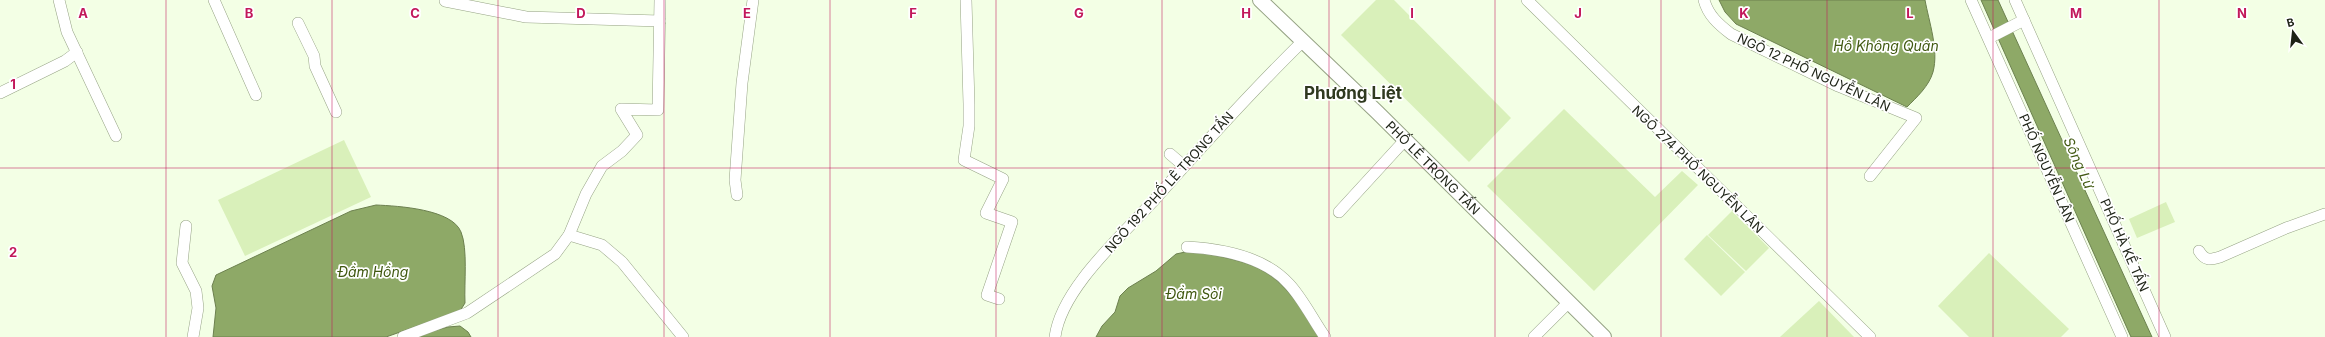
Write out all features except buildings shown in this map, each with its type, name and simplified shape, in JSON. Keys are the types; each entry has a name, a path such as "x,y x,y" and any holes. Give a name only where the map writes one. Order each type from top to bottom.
{"main road":[{"name":"PHỐ LÊ TRỌNG TẤN","path":"1260,0 1405,140 1604,337"}],"street":[{"path":"59,0 67,32 116,136"},
{"path":"214,0 256,95"},
{"path":"403,337 467,313 555,254 568,235 586,194 602,166 622,151 637,135 621,109 658,110 660,0"},
{"path":"737,195 735,180 742,83 753,0"},
{"path":"966,0 969,119 964,160 1003,179 986,213 1012,222 987,295 999,299"},
{"name":"NGÕ 274 PHỐ NGUYỄN LÂN","path":"1527,0 1870,337"},
{"name":"NGÕ 12 PHỐ NGUYỄN LÂN","path":"1704,0 1706,9 1717,24 1731,34 1838,86 1916,118 1870,176"},
{"name":"PHỐ NGUYỄN LÂN","path":"1971,0 1991,37 2122,337"},
{"name":"PHỐ HÀ KẾ TẤN","path":"2015,0 2021,21 2165,337"},
{"path":"445,1 526,17 660,21"},
{"path":"1991,37 2021,21"},
{"path":"298,23 314,56 315,66 336,112"},
{"name":"NGÕ 192 PHỐ LÊ TRỌNG TẤN","path":"1055,337 1056,323 1082,279 1242,102 1303,41"},
{"path":"0,93 65,61 77,52"},
{"path":"1339,212 1405,140"},
{"path":"1170,154 1184,166"},
{"path":"2198,251 2203,258 2210,260 2286,228 2325,214"},
{"path":"186,226 182,263 196,291 198,308 194,337"},
{"path":"568,235 602,246 622,262 683,337"},
{"path":"1188,247 1206,248 1239,255 1263,264 1276,272 1289,284 1325,337"},
{"path":"1534,337 1569,302"}],"shaded area":[{"path":"1376,0 1394,0 1511,118 1469,162 1341,35"},
{"path":"1564,109 1655,197 1682,171 1698,185 1594,291 1487,186"},
{"path":"344,140 371,197 245,256 218,200"},
{"path":"2166,202 2175,222 2137,238 2129,219"},
{"path":"1732,211 1769,248 1746,271 1708,235"},
{"path":"1707,235 1745,272 1721,296 1684,259"},
{"path":"1989,253 2069,329 2061,337 1969,337 1938,306"},
{"path":"1819,301 1854,337 1780,337"}],"water":[{"name":"Hồ Không Quân","path":"1719,0 1925,0 1934,45 1935,63 1933,72 1926,87 1907,107 1736,24 1725,12"},
{"path":"1981,0 1998,0 2152,337 2131,337"},
{"name":"Đầm Hồng","path":"376,205 397,206 423,210 447,218 456,224 463,239 465,257 465,303 460,311 386,337 213,337 216,308 212,286 216,275 351,211"},
{"name":"Đầm Sòi","path":"1190,251 1237,260 1254,266 1268,274 1292,297 1320,337 1096,337 1102,326 1115,312 1120,296 1128,288 1156,271 1176,254"},
{"path":"460,326 468,332 471,337 410,337 448,327"}],"district":[{"name":"Phương Liệt","path":"1353,93"}],"water label":[{"name":"Sông Lừ","path":"2079,163"}]}
